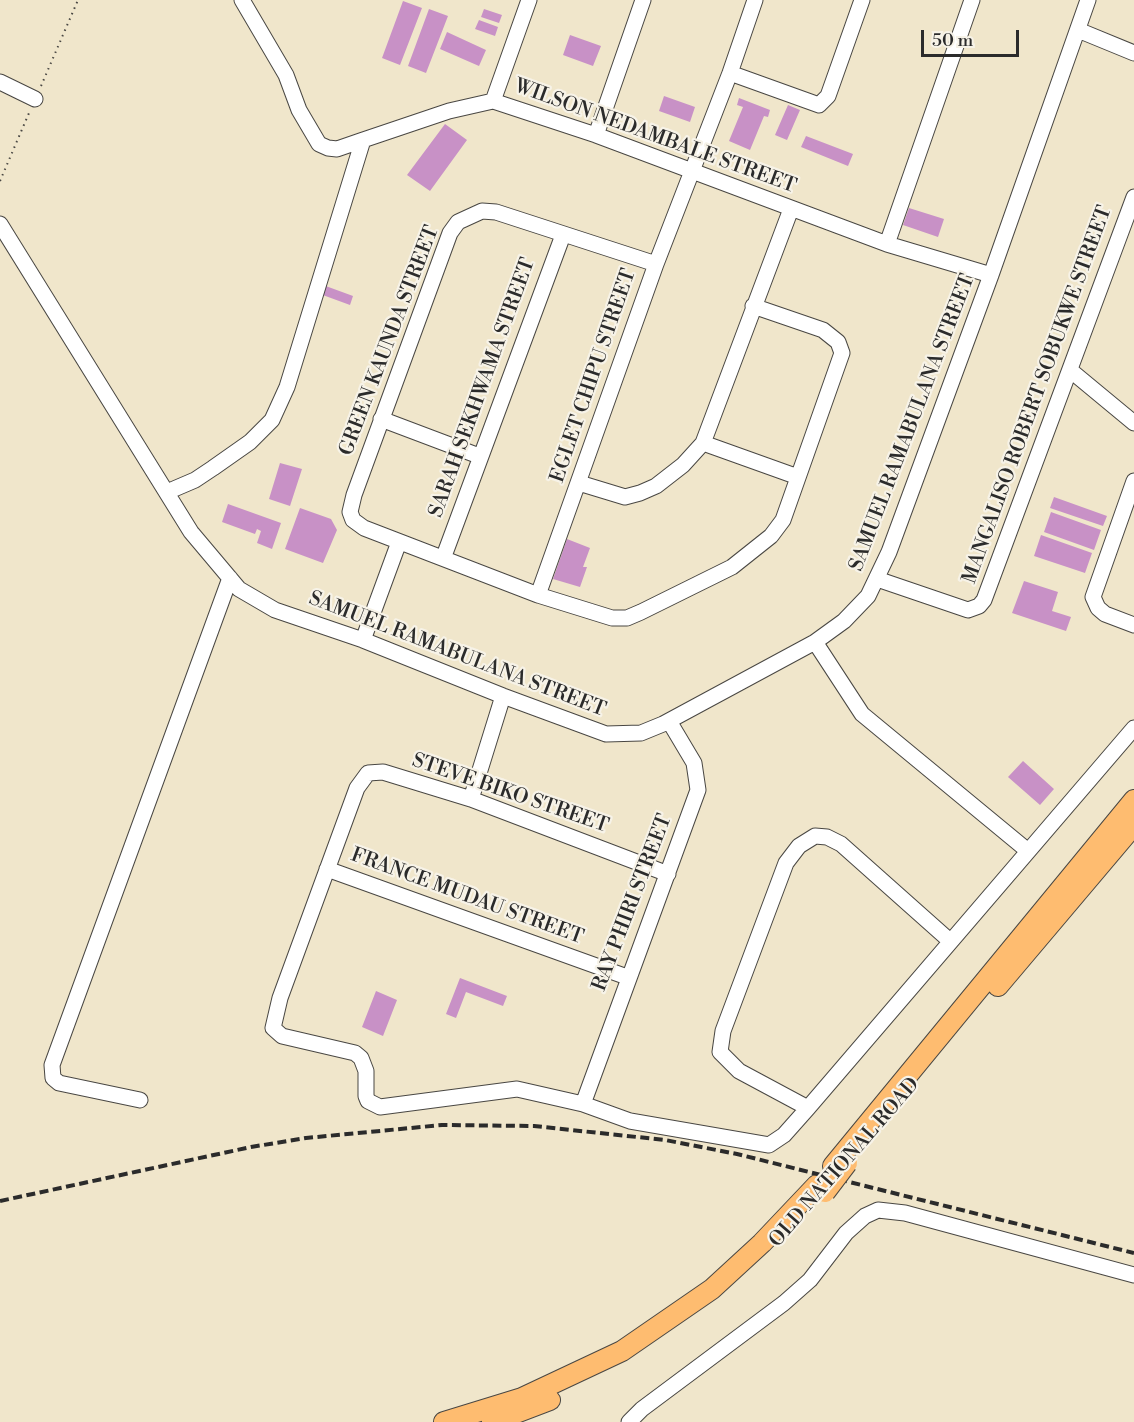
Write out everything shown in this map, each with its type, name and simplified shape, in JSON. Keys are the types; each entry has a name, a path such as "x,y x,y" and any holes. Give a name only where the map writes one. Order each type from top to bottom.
{"main road":[{"name":"OLD NATIONAL ROAD","path":"492,1422 526,1411 603,1376 663,1339 718,1298 757,1263 840,1165 1134,800"},
{"name":"OLD NATIONAL ROAD","path":"840,1165 1134,825"},
{"name":"OLD NATIONAL ROAD","path":"444,1422 522,1398 592,1367 631,1345 712,1289 821,1188"}],"street":[{"name":"WILSON NEDAMBALE STREET","path":"242,0 286,75 299,110 319,144 328,148 337,149 449,111 493,100 596,135 887,244 991,275"},
{"path":"493,100 529,0"},
{"path":"596,135 642,0"},
{"name":"EGLET CHIPU STREET","path":"538,595 656,264 730,73 755,0"},
{"path":"730,73 819,105 828,96 862,0"},
{"path":"887,244 972,0"},
{"name":"SAMUEL RAMABULANA STREET","path":"0,224 190,532 230,578 254,600 275,610 363,640 606,734 621,736 641,733 669,721 815,642 868,596 877,579 991,275 1088,0"},
{"path":"1078,30 1134,53"},
{"path":"0,82 35,99"},
{"path":"167,492 195,480 213,468 250,442 272,420 287,387 363,140"},
{"name":"MANGALISO ROBERT SOBUKWE STREET","path":"877,579 968,610 979,606 989,591 1132,208"},
{"path":"579,483 625,497 640,493 656,486 683,465 703,443 791,209"},
{"name":"GREEN KAUNDA STREET","path":"399,542 358,525 350,516 351,505 450,233 458,222 482,211 496,212 656,264"},
{"name":"SARAH SEKHWAMA STREET","path":"444,556 479,456 563,235"},
{"path":"363,640 399,542 444,556 538,595 612,618 627,618 641,612 732,567 759,548 783,519 841,357 841,348 838,342 823,330 753,306"},
{"path":"1070,370 1134,423"},
{"path":"381,419 479,456"},
{"path":"703,443 798,477"},
{"path":"1134,481 1093,597 1098,608 1105,614 1134,626"},
{"path":"140,1100 62,1084 53,1078 51,1070 230,578"},
{"path":"815,642 862,714 1028,851"},
{"path":"471,799 503,696"},
{"name":"RAY PHIRI STREET","path":"583,1104 627,977 698,790 694,763 669,721"},
{"path":"327,869 274,1018 273,1028 277,1032 355,1053 361,1058 366,1071 368,1101 380,1107 517,1089 583,1104 630,1121 769,1145 783,1135 808,1108 1134,728"},
{"name":"STEVE BIKO STREET","path":"327,869 357,788 368,773 384,772 471,799 668,874"},
{"path":"808,1108 739,1071 720,1052 723,1031 786,863 798,846 815,837 827,837 841,844 950,941"},
{"name":"FRANCE MUDAU STREET","path":"327,869 627,977"},
{"path":"630,1422 642,1408 784,1303 810,1280 846,1233 865,1216 878,1210 905,1213 1134,1275"}],"building":[{"path":"403,1 422,8 400,65 382,58"},
{"path":"429,9 448,16 426,73 408,66"},
{"path":"484,9 502,15 499,23 481,17"},
{"path":"479,20 498,27 495,36 475,29"},
{"path":"447,32 486,50 479,66 440,49"},
{"path":"570,35 601,46 593,66 563,55"},
{"path":"664,96 695,107 690,122 659,111"},
{"path":"739,98 770,110 768,117 764,116 750,150 729,141 743,107 737,105"},
{"path":"788,105 800,110 787,140 775,135"},
{"path":"445,124 467,140 430,191 407,175"},
{"path":"806,136 853,154 848,166 801,147"},
{"path":"909,208 944,219 938,237 903,225"},
{"path":"323,285 353,296 350,305 320,294"},
{"path":"280,463 302,469 290,506 269,499"},
{"path":"1054,497 1107,516 1103,526 1050,508"},
{"path":"228,504 281,523 272,549 257,543 261,531 257,529 255,534 222,522"},
{"path":"300,508 331,519 337,530 323,563 285,549"},
{"path":"1051,512 1101,530 1094,550 1044,532"},
{"path":"1041,535 1092,553 1085,573 1034,556"},
{"path":"567,539 590,548 583,567 587,567 580,587 553,579"},
{"path":"1024,581 1058,592 1052,611 1071,617 1066,631 1012,613"},
{"path":"1023,761 1054,789 1040,805 1008,777"},
{"path":"460,978 507,996 503,1006 466,992 456,1018 446,1014"},
{"path":"376,991 397,1000 383,1036 362,1027"}],"railway":[{"path":"0,1201 251,1147 306,1138 442,1125 534,1126 665,1140 737,1154 1134,1253"}]}
